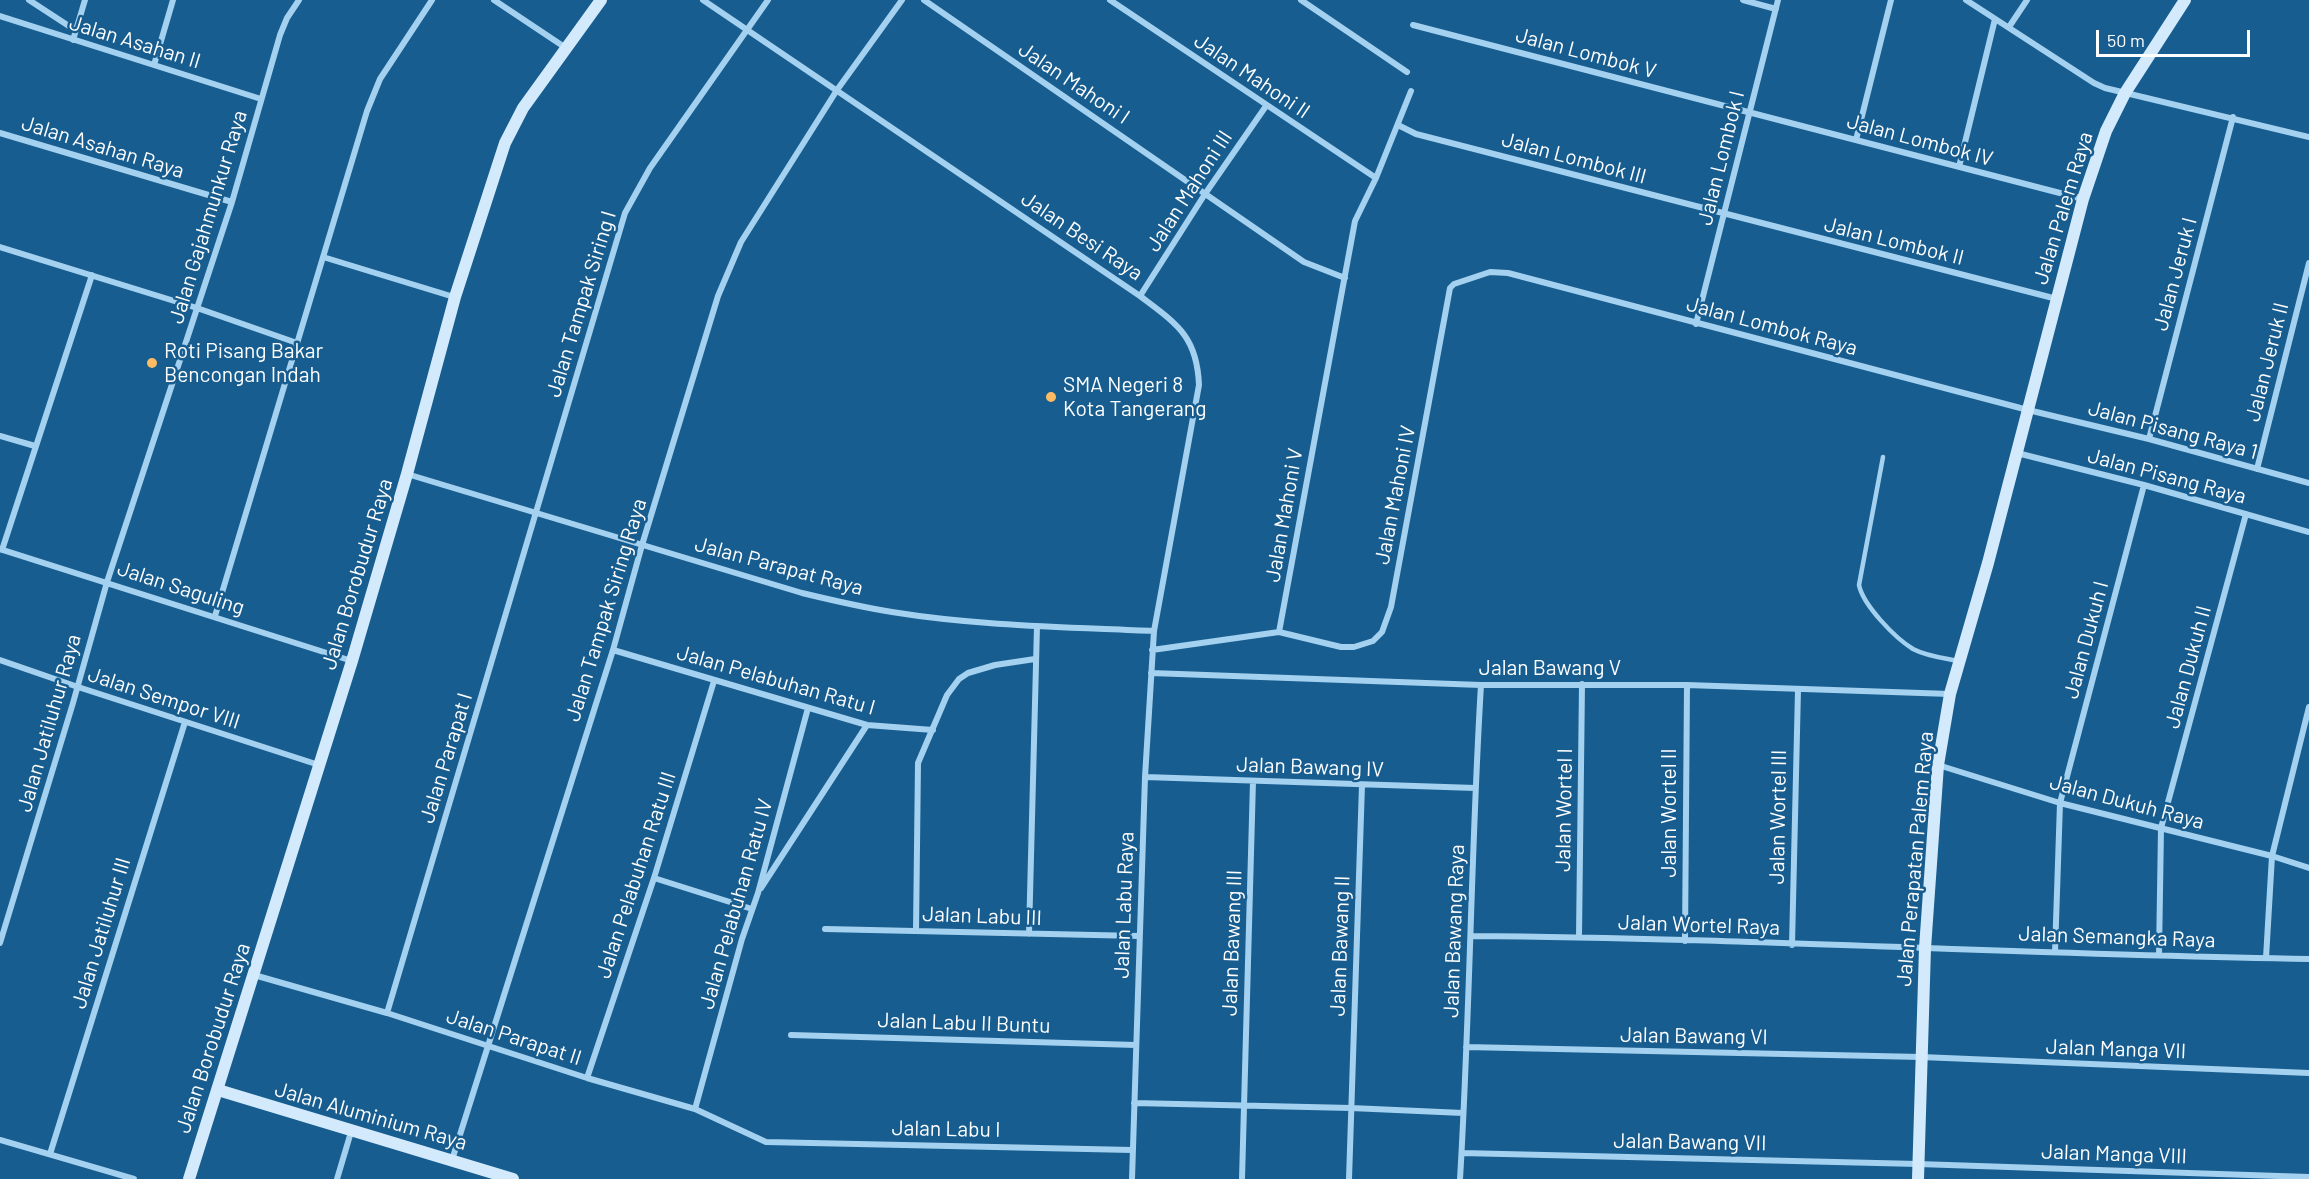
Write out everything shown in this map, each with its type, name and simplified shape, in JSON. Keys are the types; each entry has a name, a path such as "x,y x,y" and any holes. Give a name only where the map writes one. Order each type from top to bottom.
{"street":[{"path":"29,0 75,30"},
{"path":"73,40 85,0"},
{"path":"154,64 173,0"},
{"name":"Jalan Gajahmunkur Raya","path":"107,582 232,202 280,35 287,18 299,0"},
{"path":"215,616 367,111 380,79 432,0"},
{"path":"494,0 567,48"},
{"name":"Jalan Borobudur Raya","path":"189,1179 352,661 407,474 455,297 509,134 523,108 601,0"},
{"name":"Jalan Besi Raya","path":"703,0 1140,296 1172,321 1185,335 1194,349 1199,385 1154,631"},
{"name":"Jalan Tampak Siring I","path":"536,512 625,213 650,168 768,0"},
{"name":"Jalan Tampak Siring Raya","path":"452,1160 613,650 642,545 728,269 741,242 837,90 902,0"},
{"name":"Jalan Mahoni I","path":"924,0 1205,194"},
{"name":"Jalan Mahoni II","path":"1110,0 1376,178"},
{"path":"1301,0 1407,72"},
{"path":"1743,0 1776,9"},
{"name":"Jalan Lombok I","path":"1696,324 1778,0"},
{"path":"1856,140 1891,0"},
{"path":"1966,0 2094,83 2125,93 2309,137"},
{"path":"2008,27 2027,0"},
{"name":"Jalan Palem Raya","path":"2028,410 2083,199 2106,131 2125,93 2185,0"},
{"name":"Jalan Asahan II","path":"0,16 261,99"},
{"path":"1959,167 1995,19"},
{"name":"Jalan Lombok V","path":"1413,25 1750,112"},
{"name":"Jalan Mahoni V","path":"1279,632 1355,221 1400,126 1411,91"},
{"name":"Jalan Mahoni III","path":"1140,296 1205,194 1266,106"},
{"name":"Jalan Lombok IV","path":"1750,112 2083,199"},
{"name":"Jalan Jeruk I","path":"2149,438 2233,117"},
{"name":"Jalan Lombok III","path":"1400,126 1413,133 1724,214"},
{"name":"Jalan Asahan Raya","path":"0,133 232,202"},
{"path":"1205,194 1304,262 1345,278"},
{"name":"Jalan Lombok II","path":"1724,214 2057,299"},
{"path":"0,247 197,309 297,344"},
{"path":"323,257 455,297"},
{"name":"Jalan Jeruk II","path":"2257,469 2309,263"},
{"name":"Jalan Lombok Raya","path":"1480,275 1497,271 1508,273 2028,410"},
{"path":"1,549 92,275"},
{"name":"Jalan Mahoni IV","path":"1279,632 1348,648 1363,646 1373,641 1384,629 1391,607 1450,288 1454,284 1480,275"},
{"name":"Jalan Pisang Raya 1","path":"2028,410 2149,438 2309,483"},
{"name":"Jalan Perapatan Palem Raya","path":"1917,1179 1925,948 1938,765 1950,694 1961,661 2028,410"},
{"path":"0,436 35,446"},
{"name":"Jalan Pisang Raya","path":"2017,451 2309,532"},
{"name":"Jalan Parapat Raya","path":"407,474 802,592 855,605 893,612 1037,626 1154,631"},
{"name":"Jalan Dukuh I","path":"2055,952 2060,802 2144,485"},
{"name":"Jalan Parapat I","path":"387,1013 536,512"},
{"name":"Jalan Dukuh II","path":"2158,955 2161,828 2246,514"},
{"name":"Jalan Saguling","path":"1,549 352,661"},
{"name":"Jalan Jatiluhur Raya","path":"0,943 78,687 107,582"},
{"path":"1029,934 1037,626"},
{"name":"Jalan Labu Raya","path":"1132,1179 1145,777 1154,631"},
{"path":"1152,650 1279,632"},
{"name":"Jalan Pelabuhan Ratu I","path":"613,650 867,725 933,730"},
{"name":"Jalan Sempor VIII","path":"0,660 319,765"},
{"path":"916,931 918,764 947,695 959,679 982,668 1035,660"},
{"name":"Jalan Bawang V","path":"1151,673 1481,685 1687,685 1950,694"},
{"name":"Jalan Pelabuhan Ratu III","path":"587,1078 654,878 714,681"},
{"name":"Jalan Wortel I","path":"1579,937 1582,684"},
{"name":"Jalan Bawang Raya","path":"1460,1179 1481,685"},
{"name":"Jalan Wortel II","path":"1685,941 1687,685"},
{"name":"Jalan Wortel III","path":"1791,945 1798,690"},
{"path":"2266,958 2272,856 2309,707"},
{"name":"Jalan Pelabuhan Ratu IV","path":"695,1109 742,939 758,893 808,708"},
{"name":"Jalan Jatiluhur III","path":"50,1154 184,722"},
{"path":"758,893 867,725"},
{"name":"Jalan Dukuh Raya","path":"1938,765 2060,802 2272,856 2309,868"},
{"name":"Jalan Bawang IV","path":"1145,777 1475,788"},
{"name":"Jalan Bawang III","path":"1242,1179 1253,781"},
{"name":"Jalan Bawang II","path":"1349,1179 1362,785"},
{"path":"654,878 753,909"},
{"name":"Jalan Labu III","path":"825,929 1139,936"},
{"name":"Jalan Wortel Raya","path":"1471,936 1579,937 1925,948"},
{"name":"Jalan Semangka Raya","path":"1925,948 2309,959"},
{"name":"Jalan Parapat II","path":"254,975 387,1013 587,1078 695,1109 761,1138"},
{"name":"Jalan Labu II Buntu","path":"791,1035 1136,1046"},
{"name":"Jalan Bawang VI","path":"1466,1047 1921,1058"},
{"name":"Jalan Manga VII","path":"1921,1058 2309,1073"},
{"name":"Jalan Aluminium Raya","path":"218,1090 513,1179"},
{"path":"1134,1103 1463,1113"},
{"path":"337,1179 351,1132"},
{"name":"Jalan Labu I","path":"761,1138 766,1142 1132,1150"},
{"path":"0,1140 134,1179"},
{"name":"Jalan Bawang VII","path":"1462,1152 1918,1164"},
{"name":"Jalan Manga VIII","path":"1918,1164 2309,1177"}],"lane":[{"path":"1883,457 1859,585 1860,592 1875,612 1912,648 1925,654 1961,661"}],"place":[{"name":"Roti Pisang Bakar Bencongan Indah","path":"152,363"},
{"name":"SMA Negeri 8 Kota Tangerang","path":"1051,397"}]}
